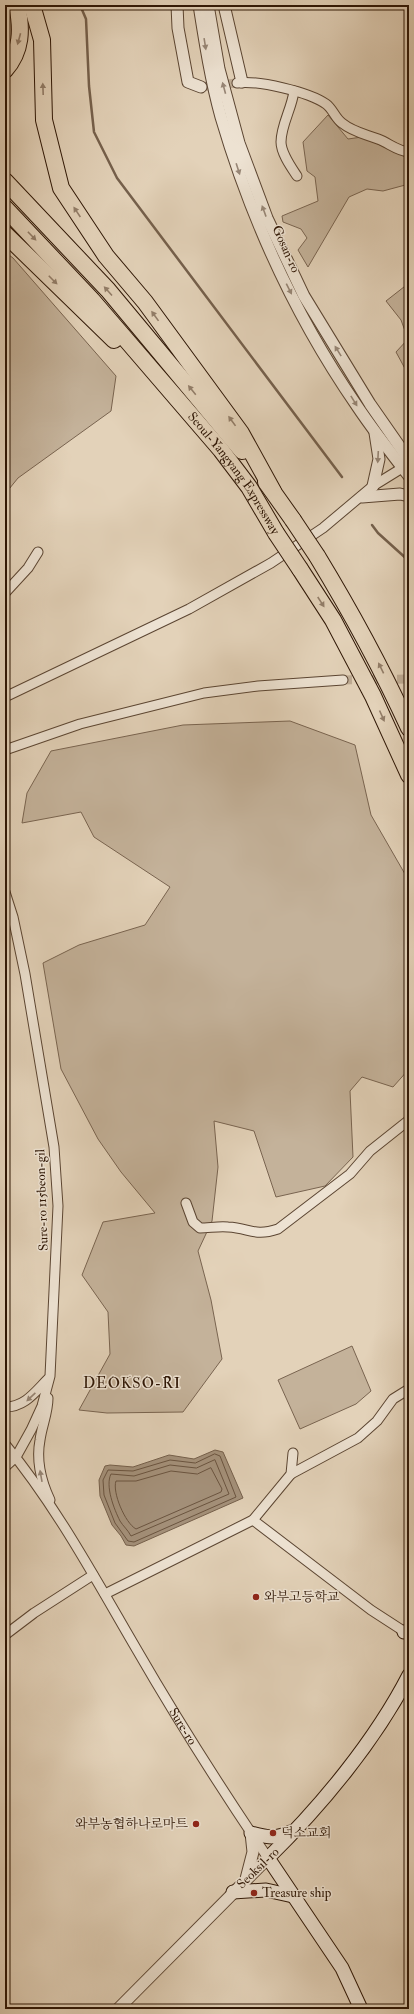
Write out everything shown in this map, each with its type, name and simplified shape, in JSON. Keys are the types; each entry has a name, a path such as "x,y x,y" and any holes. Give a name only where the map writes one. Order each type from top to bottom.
{"highway":[{"path":"5,70 13,61 21,34 16,5"},
{"path":"32,5 42,40 44,120 61,188 106,256 145,302 241,433 273,491"},
{"name":"Seoul-Yangyang Expressway","path":"5,181 108,290 202,402 273,491 317,556 351,612 380,665 409,728"},
{"name":"Seoul-Yangyang Expressway","path":"5,208 92,300 196,420 249,487 276,533 333,620 373,696 409,775"},
{"path":"5,234 196,420"}],"main road":[{"name":"Seoksil-ro","path":"268,1858 299,1828 340,1780 409,1675"},
{"path":"251,1832 265,1838 271,1838 281,1836 299,1828"},
{"name":"Sure-ro","path":"268,1858 342,1968 361,2009"},
{"path":"233,1892 266,1890 293,1896"}],"street":[{"path":"178,5 178,28 188,82 201,87"},
{"name":"Gosan-ro","path":"199,5 206,54 221,117 242,180 272,255 309,329 356,406 373,429 407,467"},
{"name":"Gosan-ro","path":"208,5 219,70 239,143 267,218 304,296 407,467"},
{"path":"224,5 240,82 304,93 327,104 340,122 351,129 380,140 400,151 409,152"},
{"path":"294,91 293,100 281,143 297,176"},
{"path":"373,429 378,445 379,459 374,486"},
{"path":"5,697 189,609 271,563 323,528 374,486 407,467"},
{"path":"362,497 400,494 409,496"},
{"path":"5,593 28,568 38,552"},
{"path":"5,750 80,724 204,694 258,686 343,680"},
{"name":"Sure-ro 115beon-gil","path":"5,892 13,917 25,974 54,1147 58,1206 50,1378 42,1406 16,1457"},
{"path":"186,1203 193,1222 200,1228 230,1227 253,1233 266,1233 278,1229 350,1174 370,1151 409,1120"},
{"path":"5,1407 18,1406 28,1400 50,1378"},
{"path":"50,1378 48,1406 40,1440 39,1460 42,1482 50,1500 53,1513"},
{"path":"105,1594 254,1520 291,1474 358,1438 377,1421 393,1399 409,1389"},
{"name":"Sure-ro","path":"5,1444 16,1457 93,1575 161,1692 268,1858"},
{"path":"291,1474 293,1453"},
{"path":"5,1467 16,1457"},
{"path":"254,1520 371,1610 407,1633"},
{"path":"5,1635 34,1613 93,1575"},
{"path":"246,1880 253,1852 251,1832"},
{"name":"Seoksil-ro","path":"118,2009 268,1858"}],"shaded area":[{"path":"328,115 348,139 362,137 400,154 409,155 409,184 383,191 367,189 349,197 308,267 298,250 307,238 301,229 283,222 282,216 318,201 315,177 307,171 303,142"},
{"path":"5,252 13,258 116,376 111,411 18,478 5,494"},
{"path":"409,283 409,376 396,352 408,339 401,320 386,301"},
{"path":"290,721 355,745 371,815 409,881 409,1069 393,1087 362,1077 350,1091 353,1157 325,1186 276,1197 254,1131 214,1121 218,1167 212,1221 198,1251 211,1300 222,1359 183,1412 107,1413 79,1410 110,1354 108,1312 82,1275 103,1222 155,1213 121,1172 98,1139 61,1069 43,963 79,945 145,925 170,887 94,837 81,812 22,823 27,793 51,751 183,725"},
{"path":"352,1346 371,1391 356,1404 300,1429 278,1380"}],"water":[{"path":"215,1450 223,1452 243,1498 134,1546 126,1545 112,1525 100,1496 99,1480 105,1466 133,1467 169,1455 194,1459"}],"waterway":[{"path":"80,5 86,19 89,86 94,132 117,178 342,477"},
{"path":"372,525 378,533 409,561"}],"tunnel":[{"path":"201,87 237,83"},
{"path":"343,680 409,679"}],"place":[{"name":"와부고등학교","path":"256,1597"},
{"name":"와부농협하나로마트","path":"196,1824"},
{"name":"덕소교회","path":"273,1833"},
{"name":"Treasure ship","path":"254,1893"}],"district":[{"name":"DEOKSO-RI","path":"132,1383"}]}
